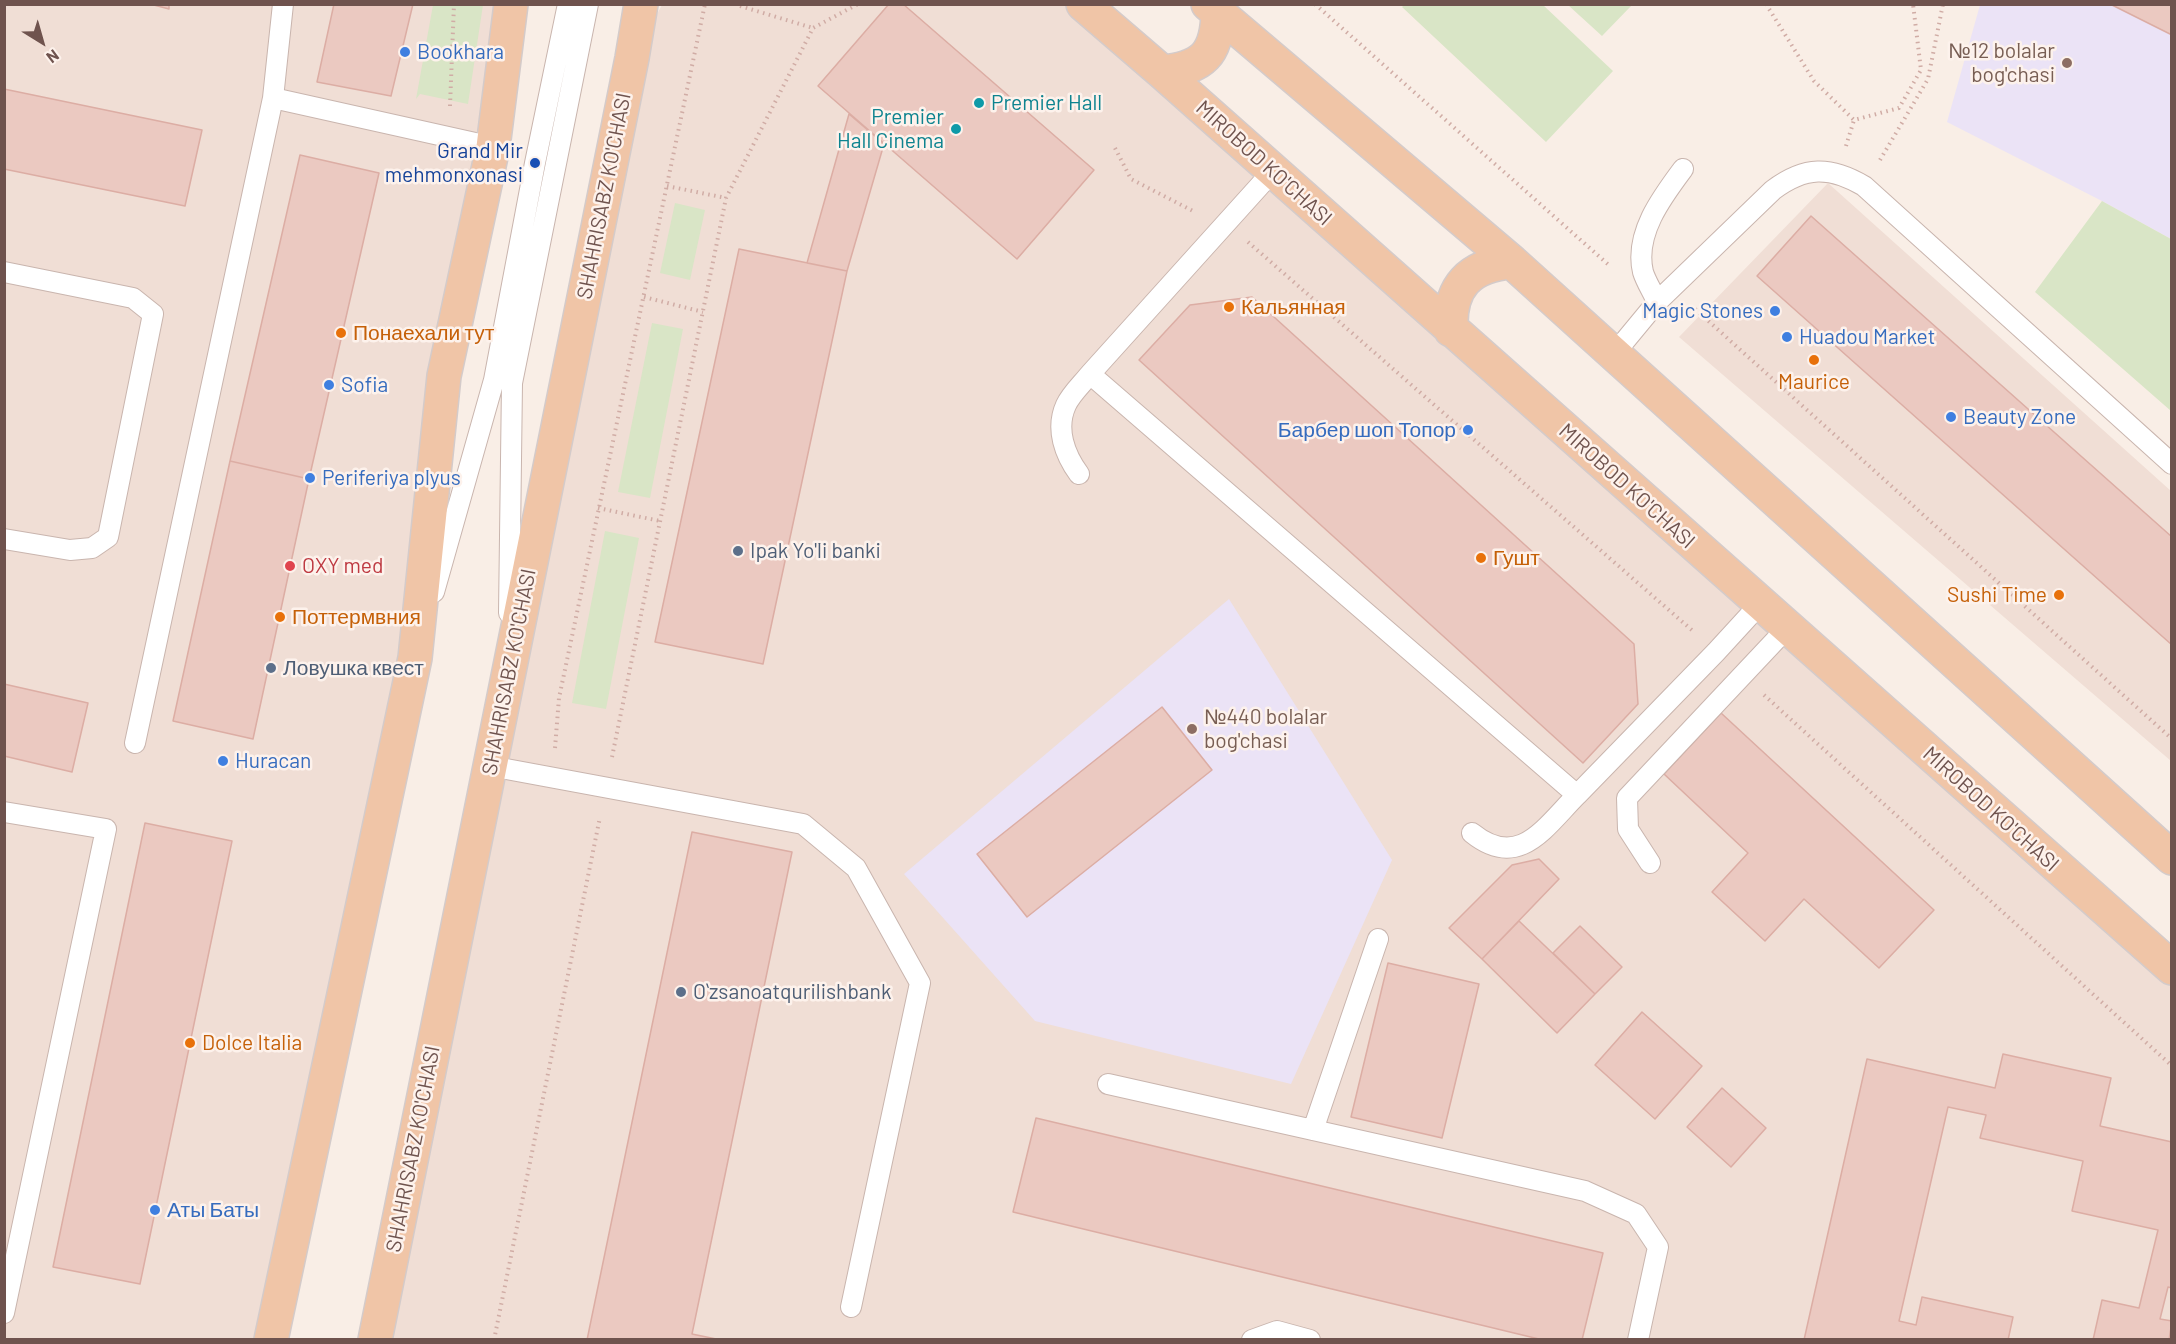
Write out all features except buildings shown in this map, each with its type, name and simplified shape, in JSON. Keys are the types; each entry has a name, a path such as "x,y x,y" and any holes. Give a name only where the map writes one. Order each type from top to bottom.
{"main road":[{"path":"271,1340 415,658 444,376 493,147 511,4"},
{"name":"SHAHRISABZ KO'CHASI","path":"375,1340 641,4"},
{"path":"632,58 662,4"},
{"name":"MIROBOD KO'CHASI","path":"1083,4 2172,968"},
{"path":"1161,72 1186,67 1207,55 1215,43 1213,9"},
{"path":"1213,9 1512,262 2172,858"},
{"path":"1451,330 1453,301 1465,280 1487,266 1512,262"}],"lane":[{"path":"135,743 273,98 283,4"},
{"path":"415,658 494,380 568,4"},
{"path":"508,678 512,383 588,4"},
{"path":"273,98 493,147"},
{"path":"1657,302 1643,272 1642,243 1658,202 1683,169"},
{"path":"1079,474 1064,447 1062,427 1066,406 1090,375 1273,171"},
{"path":"1614,354 1657,302 1763,199 1784,182 1807,171 1838,174 1864,186 2172,464"},
{"path":"4,272 133,298 153,314 108,537 92,548 70,550 4,539"},
{"path":"1090,375 1577,795"},
{"path":"1472,833 1493,846 1501,848 1519,847 1534,839 1760,604"},
{"path":"1650,863 1628,829 1627,798 1787,628"},
{"path":"490,766 803,824 856,868 920,983 851,1307"},
{"path":"4,812 106,829 4,1313"},
{"path":"1313,1130 1378,939"},
{"path":"1108,1084 1585,1191 1636,1215 1658,1247 1638,1340"},
{"path":"1252,1340 1277,1331 1310,1340"}],"path":[{"path":"449,137 454,4"},
{"path":"552,778 558,698 705,4"},
{"path":"667,186 726,198 813,28 858,4"},
{"path":"1315,4 1635,288 1657,302"},
{"path":"1766,4 1814,81 1854,120 1899,108 1921,70 1913,4"},
{"path":"1864,186 1928,79 1943,4"},
{"path":"740,6 813,28"},
{"path":"1115,148 1131,178 1205,217 1225,222 1716,652"},
{"path":"644,297 703,312"},
{"path":"1691,306 2172,739"},
{"path":"598,508 660,521"},
{"path":"1760,692 2172,1066"}],"shaded area":[{"path":"5,5 511,5 415,658 271,1339 5,1340"},
{"path":"662,5 1083,5 2171,968 2171,1339 375,1340 632,58"},
{"name":"№12 bolalar bog'chasi","path":"1980,5 2171,5 2171,239 1947,122"},
{"path":"1828,183 2171,491 2171,761 1679,337"},
{"name":"№440 bolalar bog'chasi","path":"1229,599 1392,860 1291,1084 1035,1021 904,874"}],"green space":[{"path":"433,5 483,5 468,104 420,94 416,99"},
{"path":"1404,5 1543,5 1613,71 1546,142 1402,7"},
{"path":"1568,5 1632,5 1602,36"},
{"path":"2102,201 2171,239 2171,411 2035,292"},
{"path":"675,203 705,210 690,280 660,273"},
{"path":"652,323 683,329 650,498 618,492"},
{"path":"605,531 639,538 606,709 572,703"}],"place":[{"name":"Bookhara","path":"405,52"},
{"name":"№12 bolalar bog'chasi","path":"2067,63"},
{"name":"Premier Hall","path":"979,103"},
{"name":"Premier Hall Cinema","path":"956,129"},
{"name":"Grand Mir mehmonxonasi","path":"535,163"},
{"name":"Кальянная","path":"1229,307"},
{"name":"Magic Stones","path":"1775,311"},
{"name":"Понаехали тут","path":"341,333"},
{"name":"Huadou Market","path":"1787,337"},
{"name":"Maurice","path":"1814,360"},
{"name":"Sofia","path":"329,385"},
{"name":"Beauty Zone","path":"1951,417"},
{"name":"Барбер шоп Топор","path":"1468,430"},
{"name":"Periferiya plyus","path":"310,478"},
{"name":"Ipak Yo'li banki","path":"738,551"},
{"name":"Гушт","path":"1481,558"},
{"name":"OXY med","path":"290,566"},
{"name":"Sushi Time","path":"2059,595"},
{"name":"Поттермвния","path":"280,617"},
{"name":"Ловушка квест","path":"271,668"},
{"name":"№440 bolalar bog'chasi","path":"1192,729"},
{"name":"Huracan","path":"223,761"},
{"name":"Oʻzsanoatqurilishbank","path":"681,992"},
{"name":"Dolce Italia","path":"190,1043"},
{"name":"Аты Баты","path":"155,1210"}]}
